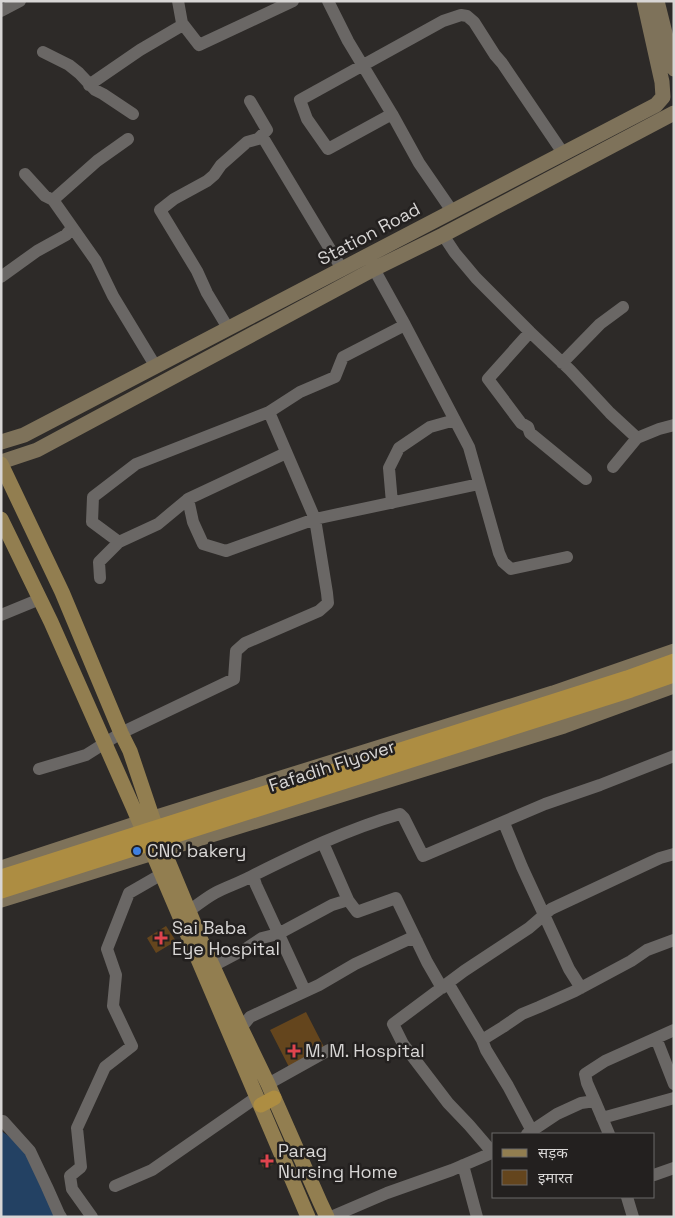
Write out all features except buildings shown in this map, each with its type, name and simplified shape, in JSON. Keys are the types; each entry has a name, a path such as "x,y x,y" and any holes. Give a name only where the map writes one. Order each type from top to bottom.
{"highway":[{"name":"Fafadih Flyover","path":"1,877 580,693 674,661"},
{"name":"Fafadih Flyover","path":"1,891 674,675"},
{"path":"259,1101 271,1091"}],"main road":[{"path":"1,463 62,592 130,751 146,820"},
{"path":"1,519 55,630 105,743 146,820 158,851 189,911 240,1028 329,1217"},
{"path":"158,851 162,874 308,1217"}],"street":[{"path":"1,11 20,1"},
{"path":"178,1 182,23 199,45 293,1"},
{"path":"328,1 419,163 452,212"},
{"name":"Station Road","path":"1,442 24,435 656,105 663,97 662,82 644,1"},
{"path":"657,1 674,69"},
{"path":"392,114 328,150 307,119 300,100 443,21 461,15 467,16 474,22 563,153"},
{"path":"89,85 140,50 181,26 182,23"},
{"path":"43,52 69,65 95,90 134,114"},
{"path":"228,328 207,293 197,271 160,210 174,199 207,181 221,165 247,142 258,139 267,130 250,101"},
{"name":"Station Road","path":"1,463 36,450 374,269 443,235 674,113"},
{"path":"262,136 342,269"},
{"path":"53,200 98,160 128,139"},
{"path":"25,174 45,196 53,200 96,261 113,296 156,367"},
{"path":"1,277 66,235 72,228"},
{"path":"443,235 476,278 637,438"},
{"path":"374,269 469,447 503,562 511,570 567,557"},
{"path":"562,363 600,324 623,307"},
{"path":"119,542 92,522 93,497 136,464 269,412 300,392 335,377 343,357 405,325"},
{"path":"530,332 488,379 521,423 528,427 530,433 586,479"},
{"path":"39,769 86,755 121,733 234,679 236,651 245,643 318,610 328,603 315,519 269,412"},
{"path":"392,503 389,468 399,448 430,427 454,420"},
{"path":"613,467 637,438 674,425"},
{"path":"100,578 99,562 119,542 158,524 188,500 286,453"},
{"path":"188,500 193,522 203,544 226,551 315,519 479,484"},
{"path":"1,615 40,599"},
{"path":"1,868 146,820 553,693 674,651"},
{"path":"1,900 564,726 674,686"},
{"path":"189,911 214,894 281,862 380,820 400,814 404,818 423,856 546,804 674,756"},
{"path":"504,822 522,867 569,968 581,988"},
{"path":"323,843 348,900 356,912 396,898 427,962 482,1040 508,1086 529,1133 557,1114 581,1103 596,1101"},
{"path":"492,1151 448,1103 403,1044 393,1024 529,928 551,909 660,858 674,854"},
{"path":"92,1217 72,1189 70,1176 81,1167 77,1128 105,1067 132,1046 113,1006 116,975 107,949 129,892 162,874"},
{"path":"253,876 305,992"},
{"path":"213,966 262,938 278,934 332,905 348,900"},
{"path":"240,1028 250,1017 319,985 355,964 409,939 417,941"},
{"path":"482,1040 522,1014 581,988 631,961 647,950 674,940"},
{"path":"609,1133 584,1074 605,1061 674,1030"},
{"path":"656,1038 674,1084"},
{"path":"271,1091 329,1050"},
{"path":"602,1118 674,1098"},
{"path":"115,1186 152,1170 259,1101"},
{"path":"1,1121 30,1151 61,1217"},
{"path":"329,1217 492,1152"},
{"path":"463,1165 477,1217"},
{"path":"655,1175 674,1168"},
{"path":"627,1198 633,1217"}],"water":[{"path":"1,1131 21,1144 60,1217 1,1217"}],"place":[{"name":"CNC bakery","path":"137,851"},
{"name":"Sai Baba Eye Hospital","path":"161,938"},
{"name":"M. M. Hospital","path":"294,1051"},
{"name":"Parag Nursing Home","path":"267,1161"}]}
